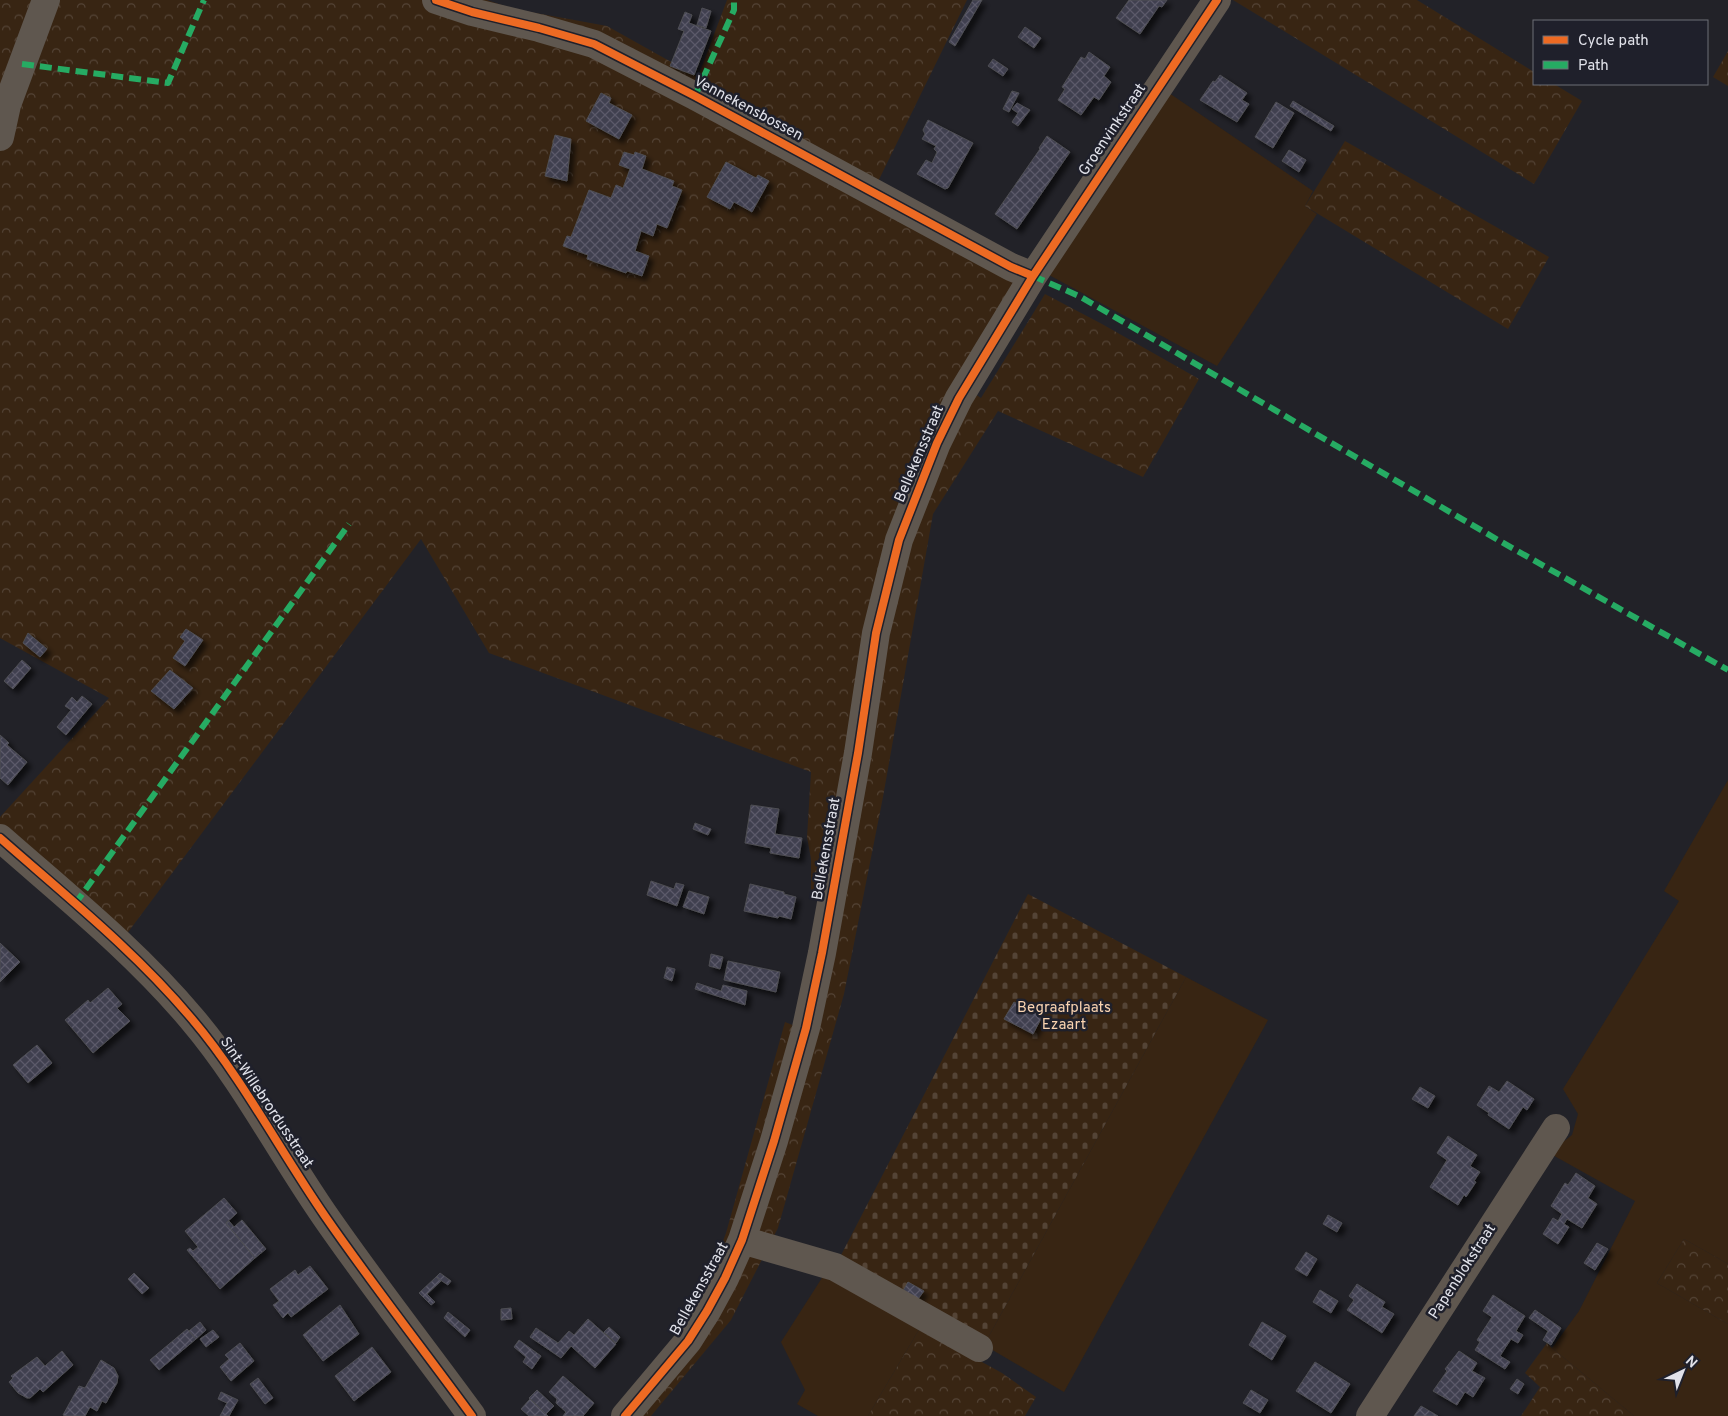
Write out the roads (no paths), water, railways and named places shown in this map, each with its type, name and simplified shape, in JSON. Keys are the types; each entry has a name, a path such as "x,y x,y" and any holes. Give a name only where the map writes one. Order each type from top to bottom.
{"street":[{"path":"0,137 6,106 46,0"},
{"name":"Vennekensbossen","path":"436,0 472,12 539,28 594,44 695,96 1010,267 1033,276"},
{"name":"Groenvinkstraat","path":"1033,276 1217,0"},
{"name":"Bellekensstraat","path":"625,1416 688,1341 725,1278 742,1240 774,1141 810,1010 854,772 876,633 899,540 937,443 959,398 1033,276"},
{"name":"Sint-Willebrordusstraat","path":"0,838 102,926 148,970 193,1020 236,1079 325,1216 472,1416"},
{"name":"Papenblokstraat","path":"1370,1416 1556,1128"},
{"name":"Bellekensstraat","path":"742,1240 835,1267 978,1348"}],"park label":[{"name":"Begraafplaats Ezaart","path":"1064,1016"}]}
